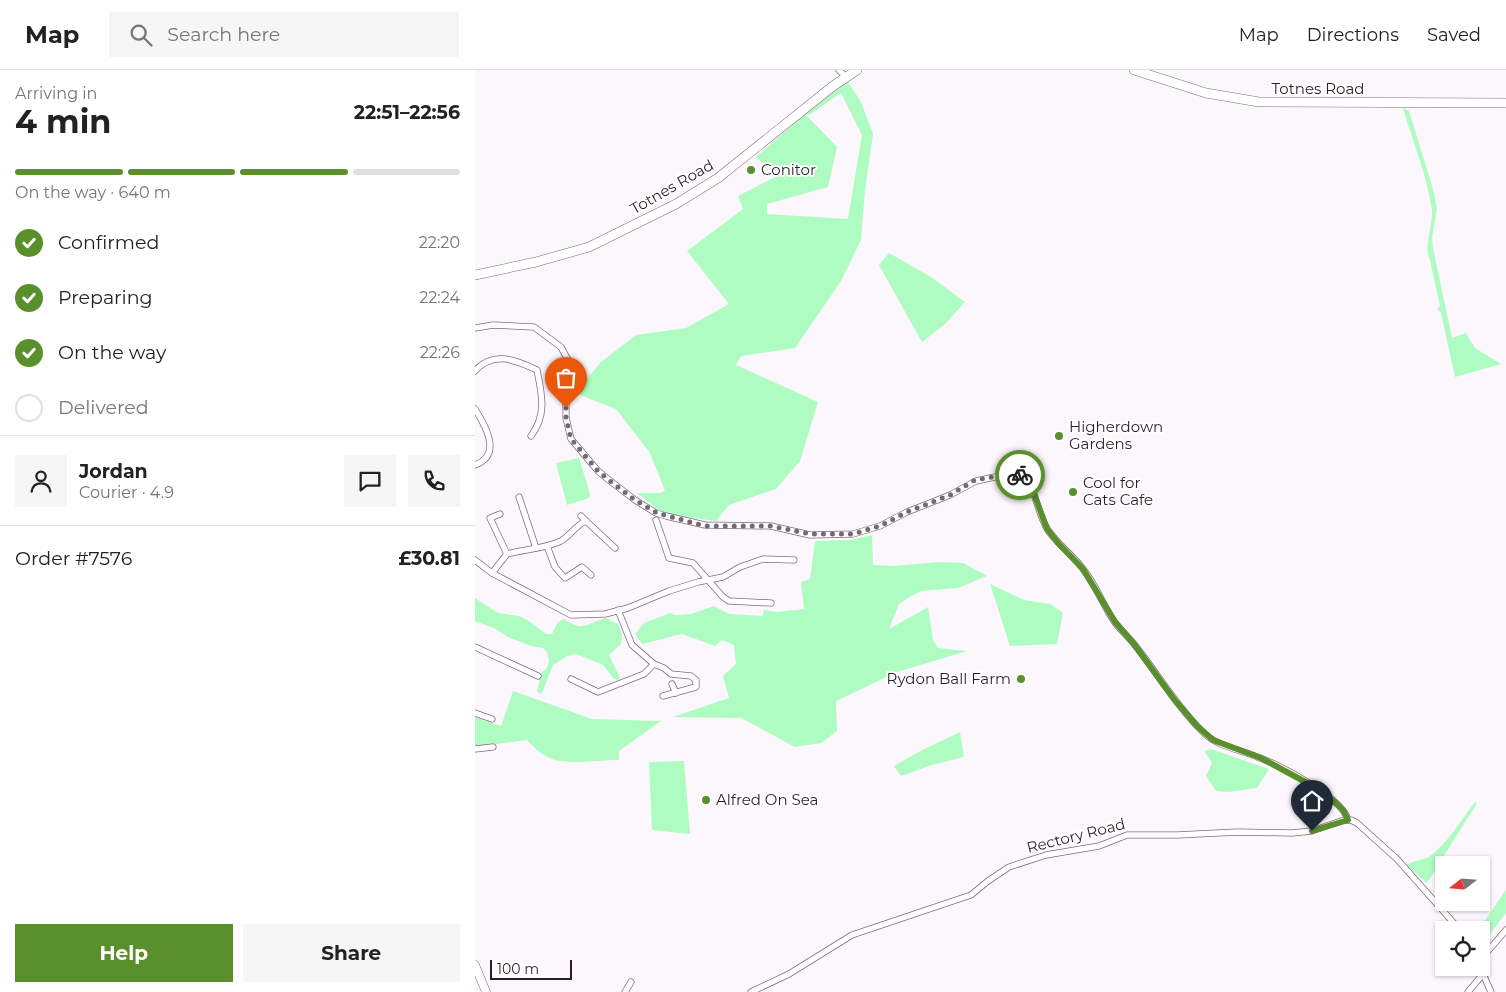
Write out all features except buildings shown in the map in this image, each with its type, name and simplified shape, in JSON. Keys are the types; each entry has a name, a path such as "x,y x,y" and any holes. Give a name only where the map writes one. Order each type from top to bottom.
{"main road":[{"name":"Totnes Road","path":"475,275 535,262 589,246 676,204 718,178 857,70"},
{"name":"Totnes Road","path":"1134,70 1206,93 1259,102 1506,103"}],"street":[{"path":"839,70 846,77"},
{"path":"475,328 493,325 534,327 561,347 570,367 566,398 566,418 571,439 598,471 609,480 635,500 657,513 667,516 705,526 771,526 810,534 853,534 880,526 907,512 950,495 975,480 1009,474 1023,475 1030,483 1047,529 1083,569 1115,622 1197,726 1213,740 1261,758 1311,785 1336,803 1343,810 1348,820 1357,823 1397,859 1452,921"},
{"path":"475,370 487,360 498,359 517,361 537,370 541,389 542,415 531,436"},
{"path":"475,409 489,432 490,444 488,454 480,463 475,465"},
{"path":"519,498 536,548"},
{"path":"500,514 490,518 507,554"},
{"path":"581,516 615,548"},
{"path":"656,520 669,558 693,563 718,593 729,601 771,603"},
{"path":"492,573 507,554 547,546 567,537 586,521"},
{"path":"547,546 555,567 565,578 582,566 591,575"},
{"path":"475,560 492,573 571,615 605,614 669,591 723,576 740,567 763,560 795,560"},
{"path":"618,610 632,645 654,664 664,668 671,674 691,676 696,680 696,687 663,696"},
{"path":"475,647 538,676"},
{"path":"571,680 598,692 644,674 654,664"},
{"path":"673,684 676,693"},
{"path":"475,713 491,719"},
{"path":"475,749 493,747"},
{"name":"Rectory Road","path":"751,992 789,974 852,935 971,895 988,881 1009,868 1046,854 1099,846 1127,835 1238,832 1292,833 1312,831 1348,820"},
{"path":"1490,949 1506,930"},
{"path":"475,965 486,992"},
{"path":"1467,992 1481,976"},
{"path":"1484,976 1491,992"},
{"path":"625,992 631,982"}],"green space":[{"path":"846,79 861,102 873,134 865,190 861,240 841,281 795,348 741,356 736,365 818,402 800,461 776,489 729,505 716,521 669,515 656,508 637,493 660,493 665,491 650,453 616,409 575,393 601,362 636,335 686,328 729,304 687,251 743,209 738,196 777,176 756,157 805,114 837,147 828,187 767,204 767,214 848,219 862,135 841,93 809,115 806,113"},
{"path":"1403,108 1409,111 1433,189 1437,209 1432,237 1433,248 1452,338 1466,333 1475,348 1501,364 1455,377 1441,313 1437,308 1440,306 1427,249 1432,216 1430,197"},
{"path":"889,253 931,277 965,302 945,324 922,342 879,265"},
{"path":"579,458 590,494 589,498 567,505 556,463"},
{"path":"872,535 873,565 892,566 940,562 963,563 987,576 958,588 921,591 911,596 899,604 889,629 928,607 933,640 938,648 967,651 897,672 836,701 837,731 821,743 795,747 741,718 673,717 729,698 723,676 736,664 734,645 722,640 715,646 682,634 642,644 635,634 644,623 670,613 675,615 691,614 714,606 729,614 763,616 764,610 777,612 804,609 801,582 810,579 815,541 850,540"},
{"path":"990,584 1024,600 1050,604 1063,613 1057,644 1010,646"},
{"path":"475,598 498,613 519,616 529,621 546,634 552,634 558,622 564,619 580,626 585,626 605,618 618,624 622,634 621,644 609,655 620,678 618,680 614,679 603,665 576,654 567,656 553,665 540,694 537,691 542,672 547,668 549,661 547,652 543,648 531,646 508,637 494,628 475,621"},
{"path":"513,691 592,719 661,721 619,751 619,760 559,761 545,756 527,740 475,747 475,717 501,726"},
{"path":"960,732 964,757 932,765 901,776 894,766 922,750"},
{"path":"1211,749 1269,769 1257,788 1228,792 1216,791 1206,776 1212,763 1204,751"},
{"path":"684,761 690,834 652,830 649,762"},
{"path":"1475,802 1477,803 1444,856 1435,856 1435,870 1427,883 1406,865 1429,857 1448,838"},
{"path":"1506,890 1506,913 1490,934 1490,921 1484,921"}],"way so far":[{"path":"566,408 566,418 571,439 598,471 635,500 657,513 705,526 771,526 810,534 853,534 880,526 907,512 950,495 975,480 1009,474 1020,475"}],"place":[{"name":"Conitor","path":"751,170"},
{"name":"Higherdown Gardens","path":"1059,436"},
{"name":"Cool for Cats Cafe","path":"1073,492"},
{"name":"Rydon Ball Farm","path":"1021,679"},
{"name":"Alfred On Sea","path":"706,800"}],"route":[{"path":"1020,475 1023,475 1030,483 1047,529 1083,569 1115,622 1197,726 1209,738 1261,758 1311,785 1336,803 1347,816 1348,820 1312,831"}]}
